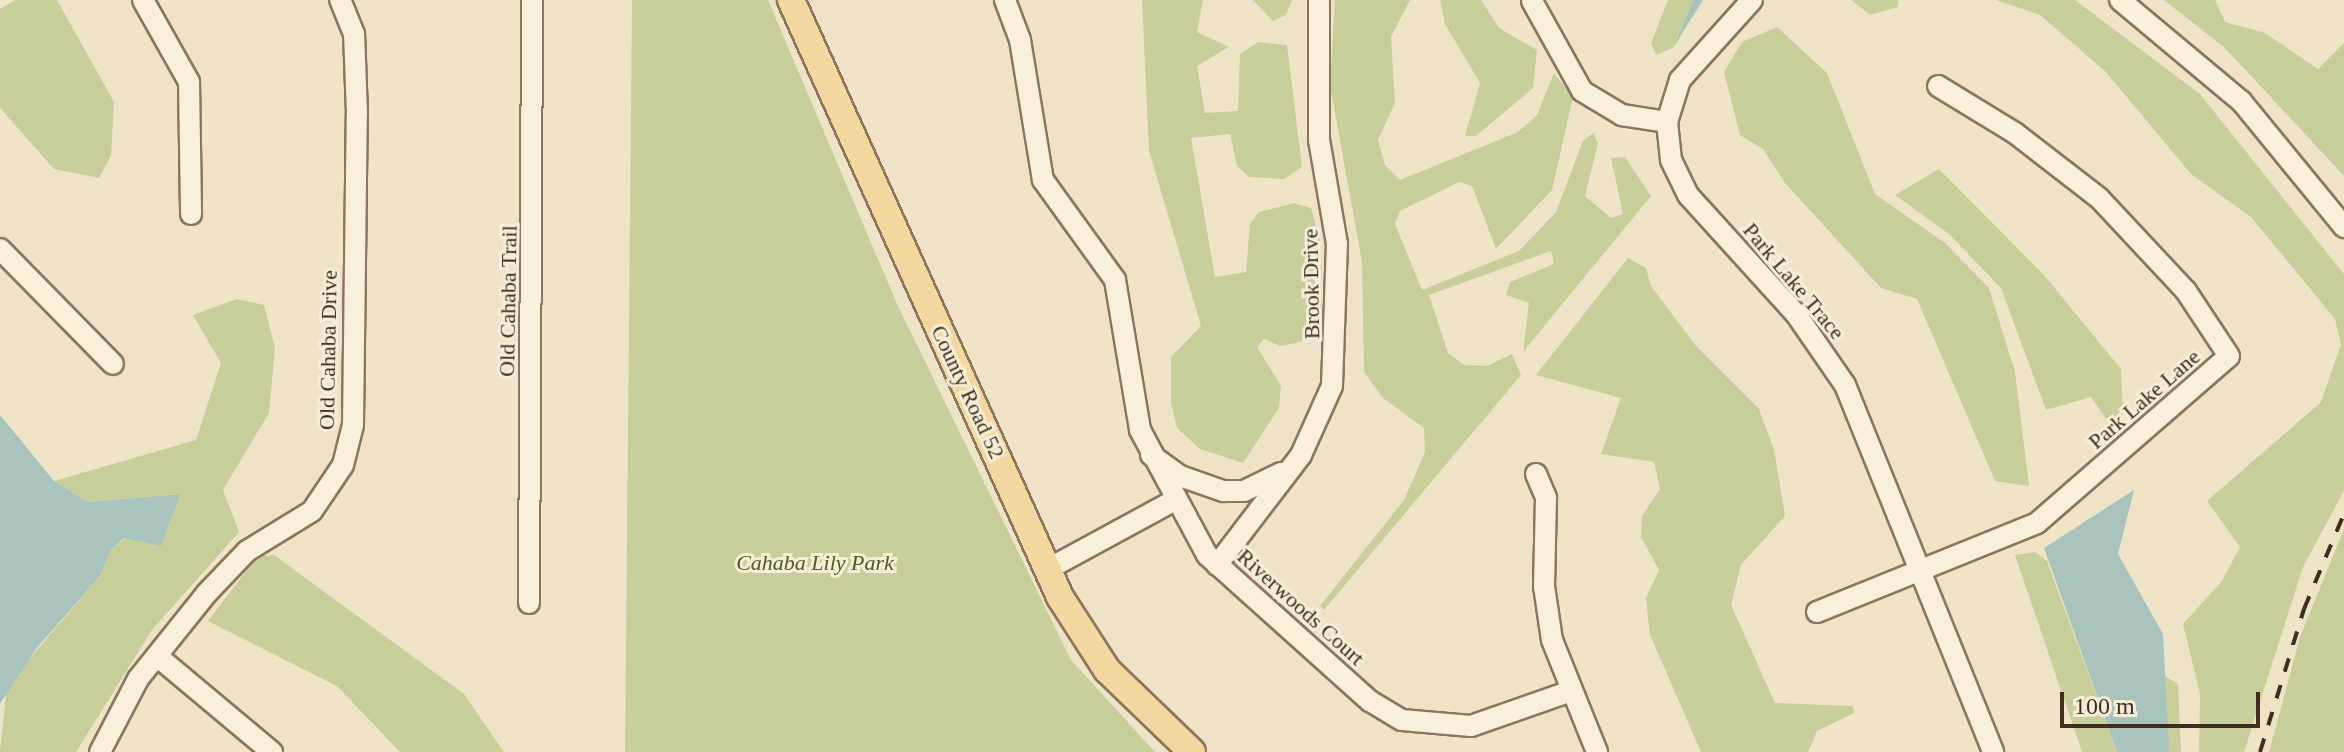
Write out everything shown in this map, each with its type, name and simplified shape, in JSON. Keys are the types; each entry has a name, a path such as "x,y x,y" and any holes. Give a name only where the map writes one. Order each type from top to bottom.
{"main road":[{"name":"County Road 52","path":"791,0 1048,569 1107,670 1192,752"}],"street":[{"path":"143,0 189,82 191,214"},
{"name":"Old Cahaba Drive","path":"100,752 157,656 232,564 312,511 349,447 356,56 340,0"},
{"name":"Old Cahaba Trail","path":"529,603 532,0"},
{"name":"Riverwoods Court","path":"1005,0 1020,40 1043,180 1122,298 1135,411 1149,453 1173,501 1217,565 1370,701 1402,720 1471,726 1568,692"},
{"name":"Brook Drive","path":"1217,565 1294,464 1323,411 1336,362 1337,244 1315,87 1319,0"},
{"path":"1532,1 1561,65 1582,91 1622,115 1667,122 1688,67 1752,0"},
{"path":"2120,0 2241,101 2344,227"},
{"name":"Park Lake Lane","path":"1817,612 2037,523 2229,356 2186,291 2099,198 2015,133 1938,86"},
{"name":"Park Lake Trace","path":"1667,122 1681,184 1796,314 1845,385 1993,752"},
{"path":"0,249 113,364"},
{"name":"Brook Drive","path":"1149,453 1180,476 1223,491 1263,485 1294,464"},
{"path":"1536,474 1546,498 1547,613 1568,692 1597,752"},
{"path":"1048,569 1173,501"},
{"path":"157,656 272,752"}],"green space":[{"path":"15,0 57,0 114,102 111,156 99,178 54,169 0,108 0,9"},
{"name":"Cahaba Lily Park","path":"632,0 768,0 897,304 1071,660 1155,752 625,752"},
{"path":"1142,0 1203,0 1197,32 1229,47 1197,66 1205,113 1238,111 1240,54 1258,42 1287,45 1302,167 1284,179 1249,177 1237,166 1230,134 1191,138 1215,277 1246,272 1250,224 1259,212 1294,203 1311,208 1321,244 1322,304 1305,341 1280,346 1264,339 1257,347 1281,386 1279,408 1243,463 1200,449 1177,428 1171,402 1171,357 1201,326 1149,151"},
{"path":"1253,0 1292,0 1286,15 1273,21"},
{"path":"1335,0 1410,0 1391,37 1395,103 1378,140 1385,165 1400,180 1518,132 1537,115 1554,73 1573,97 1552,190 1496,249 1472,186 1459,182 1400,211 1395,224 1422,290 1519,251 1556,212 1583,141 1593,133 1598,143 1585,196 1611,218 1623,214 1611,158 1625,157 1651,196 1523,352 1529,303 1506,295 1510,282 1554,264 1551,251 1429,295 1448,353 1464,365 1487,366 1512,354 1521,375 1324,610 1320,606 1404,500 1425,452 1424,428 1383,398 1364,372 1362,262 1330,85"},
{"path":"1440,0 1481,0 1499,28 1537,50 1533,88 1476,136 1465,136 1480,83 1445,24"},
{"path":"1668,0 1693,0 1673,48 1656,55 1651,43"},
{"path":"1851,0 1898,0 1898,7 1870,15"},
{"path":"1996,0 2075,0 2200,94 2344,274 2344,491 2303,567 2244,752 2199,752 2200,694 2183,624 2222,581 2240,547 2207,501 2321,402 2341,344 2335,319 2251,217 2191,174 2105,71 2040,15"},
{"path":"2164,0 2215,0 2225,22 2265,33 2318,69 2344,43 2344,176 2225,48"},
{"path":"1777,27 1827,73 1875,194 1945,243 1989,288 2015,372 2029,486 1995,481 1917,299 1881,288 1785,183 1763,149 1740,135 1724,72 1742,42"},
{"path":"1939,169 2044,275 2121,369 2123,417 2106,419 2091,397 2046,410 2001,288 1949,234 1895,195"},
{"path":"1628,258 1646,268 1651,286 1696,346 1759,409 1774,450 1785,516 1741,565 1731,605 1775,703 1853,706 1854,713 1817,731 1808,752 1701,752 1650,635 1646,598 1659,570 1641,537 1642,516 1660,489 1654,462 1601,454 1621,398 1536,375"},
{"path":"237,299 264,305 275,348 269,413 223,490 239,532 152,630 76,752 0,752 7,685 101,575 111,550 179,494 88,502 54,481 196,440 221,363 193,315"},
{"path":"2344,529 2344,752 2269,752 2300,637"},
{"path":"2035,552 2047,561 2117,752 2082,752 2015,555"},
{"path":"274,555 464,694 504,752 400,752 337,686 208,621 258,556"},
{"path":"2160,673 2178,684 2181,752 2169,752"}],"water":[{"path":"1693,0 1703,0 1673,48"},
{"path":"0,415 54,481 88,502 180,494 161,546 124,538 111,550 101,575 36,649 0,704"},
{"path":"2134,490 2118,554 2163,634 2169,752 2117,752 2044,548"}],"railway":[{"path":"2260,752 2304,609 2344,514"}]}
